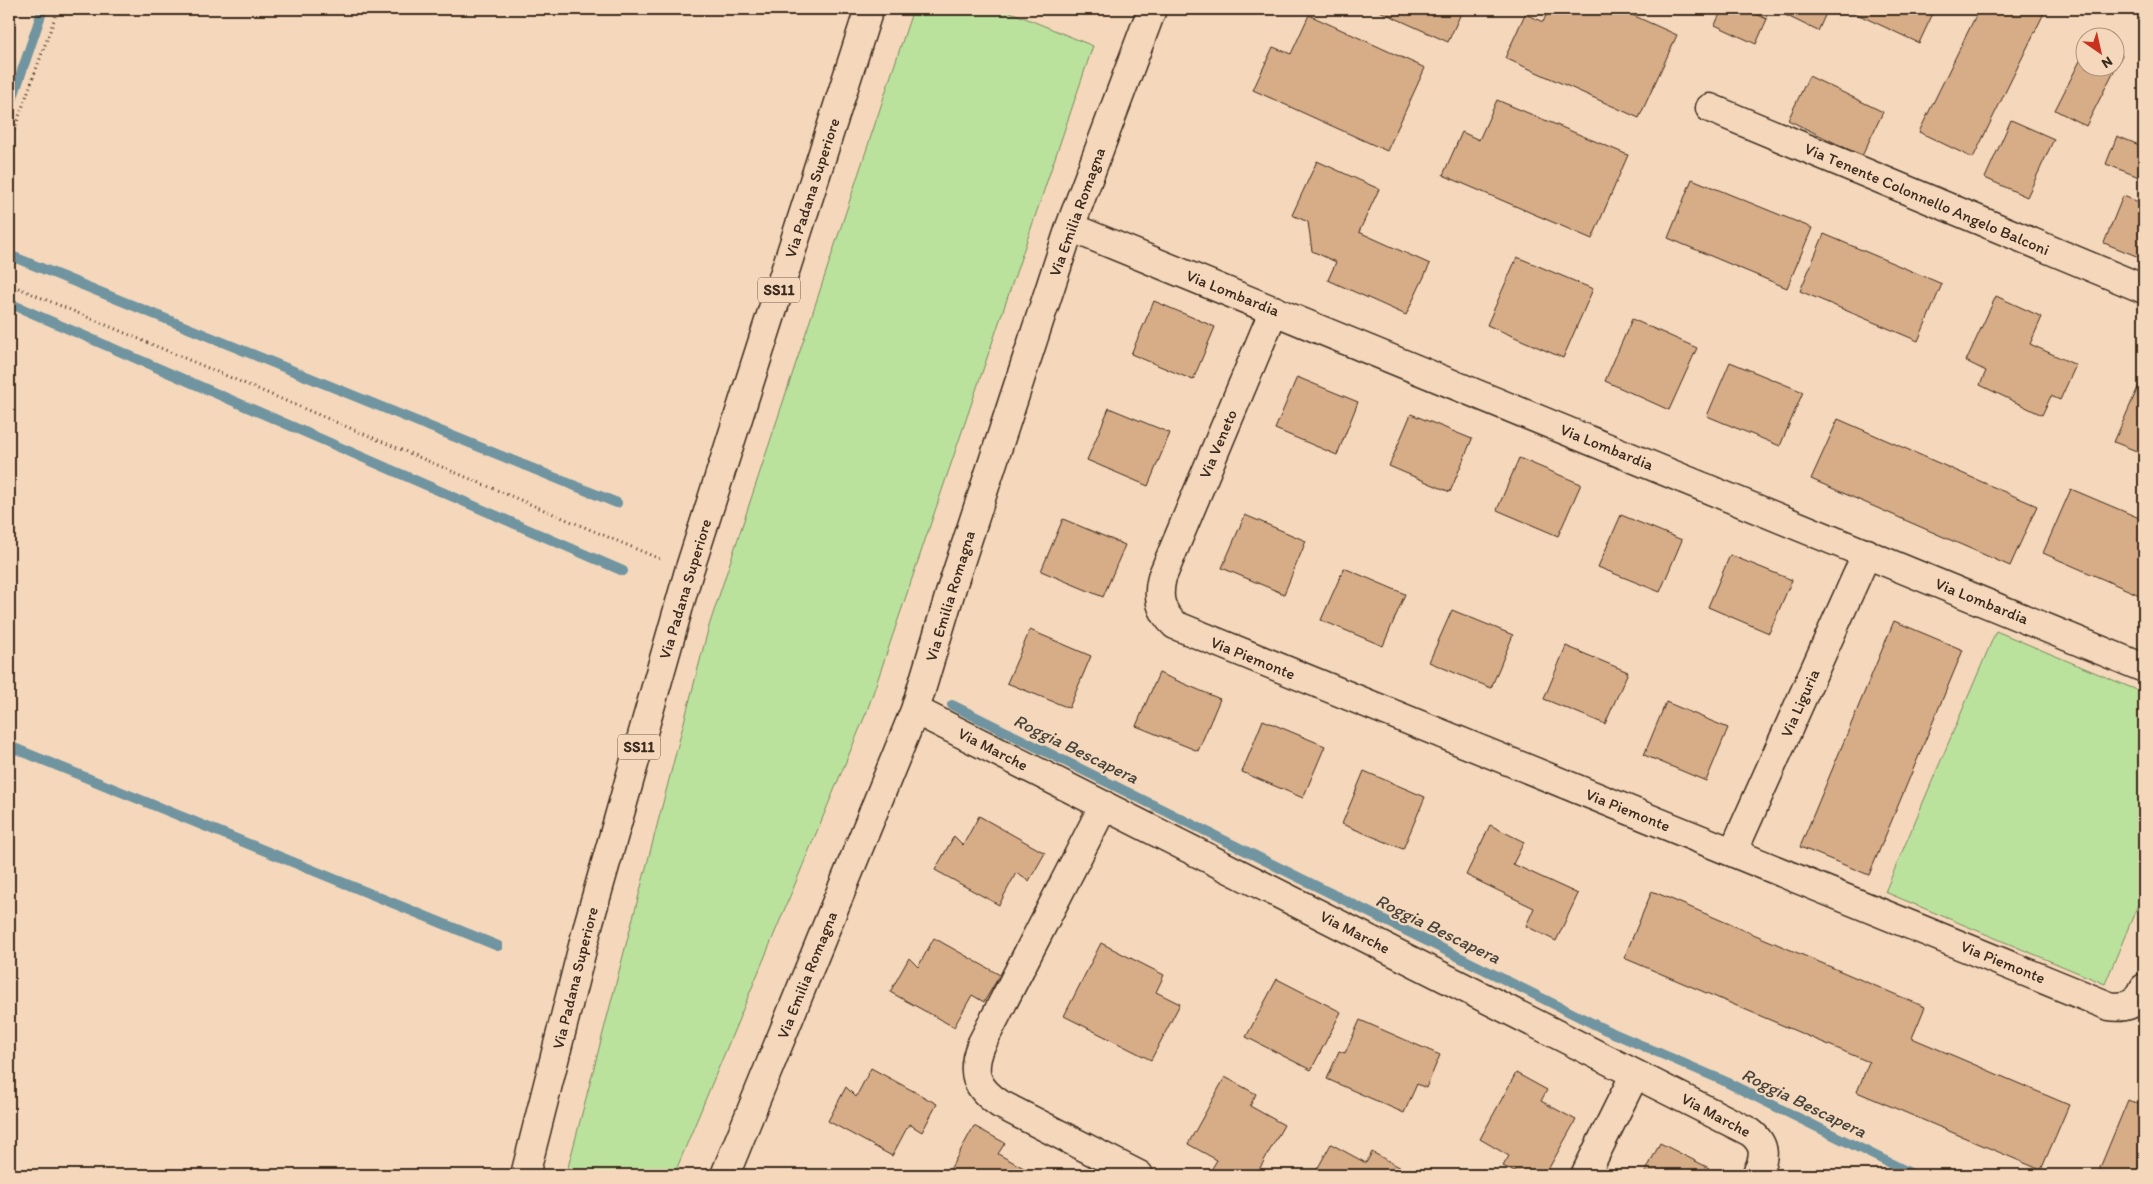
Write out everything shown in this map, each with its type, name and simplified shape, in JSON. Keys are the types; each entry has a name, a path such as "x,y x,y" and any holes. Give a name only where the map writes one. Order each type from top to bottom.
{"street":[{"name":"Via Padana Superiore","path":"525,1175 589,922 689,571 869,9"},
{"name":"Via Emilia Romagna","path":"725,1175 915,710 952,587 1070,227 1152,9"},
{"name":"Via Tenente Colonnello Angelo Balconi","path":"1710,108 2144,289"},
{"name":"Via Lombardia","path":"1070,227 2144,668"},
{"name":"Via Veneto","path":"1162,577 1274,310"},
{"name":"Via Liguria","path":"1733,852 1867,554"},
{"name":"Via Piemonte","path":"1162,577 1159,598 1161,609 1166,617 1182,629 2109,1006 2126,1007 2138,996"},
{"name":"Via Marche","path":"915,710 1750,1132 1759,1139 1763,1149 1763,1161 1756,1175"},
{"path":"1104,805 981,1045 975,1067 976,1080 991,1098 1139,1175"},
{"path":"1585,1175 1635,1074"}],"path":[{"path":"9,144 58,9"},
{"path":"9,284 689,571"}],"green space":[{"path":"913,9 1003,9 1093,46 867,711 674,1175 566,1175 709,626"},
{"path":"1996,631 2144,693 2144,890 2105,984 1885,892"}],"building":[{"path":"1375,9 1463,9 1448,42"},
{"path":"1549,9 1619,9 1677,35 1639,118 1505,58 1525,14 1543,22"},
{"path":"1722,9 1745,9 1767,19 1756,44 1715,25"},
{"path":"1773,9 1828,9 1818,31"},
{"path":"1846,9 1935,9 1919,43"},
{"path":"1979,9 2046,9 1973,158 1919,132"},
{"path":"1309,15 1425,68 1387,151 1253,90 1273,47 1291,54"},
{"path":"2076,69 2076,78 2110,78 2086,126 2055,110"},
{"path":"1809,76 1883,112 1862,156 1788,120"},
{"path":"1497,100 1628,155 1592,239 1443,175 1462,132 1479,140"},
{"path":"2011,120 2054,139 2027,197 1985,178"},
{"path":"2117,136 2144,147 2144,179 2106,164"},
{"path":"1317,161 1379,189 1359,232 1430,264 1406,315 1328,280 1336,262 1312,251 1308,222 1292,215"},
{"path":"1692,179 1812,228 1787,288 1668,238"},
{"path":"2123,196 2144,204 2144,259 2104,243"},
{"path":"1824,234 1942,284 1918,341 1800,291"},
{"path":"1517,257 1593,289 1563,358 1487,325"},
{"path":"1996,296 2042,317 2030,344 2076,365 2060,400 2051,396 2042,415 1980,385 1986,371 1966,361"},
{"path":"1154,301 1215,327 1193,380 1131,354"},
{"path":"1632,319 1697,348 1669,410 1605,381"},
{"path":"1730,362 1803,392 1780,446 1707,416"},
{"path":"1297,377 1358,402 1337,455 1275,429"},
{"path":"2144,377 2144,454 2114,442"},
{"path":"1109,408 1170,433 1148,486 1087,460"},
{"path":"1411,414 1472,439 1450,492 1389,466"},
{"path":"1838,419 2037,506 2010,566 1811,479"},
{"path":"1519,458 1581,484 1558,536 1497,510"},
{"path":"2071,489 2144,520 2144,597 2043,553"},
{"path":"1245,515 1306,541 1284,594 1222,568"},
{"path":"1621,515 1682,540 1660,592 1598,567"},
{"path":"1063,519 1125,545 1103,597 1041,571"},
{"path":"1730,555 1792,580 1769,633 1708,607"},
{"path":"1344,568 1405,594 1383,646 1321,620"},
{"path":"1452,610 1513,635 1491,688 1429,662"},
{"path":"1894,621 1963,650 1869,875 1800,847"},
{"path":"1030,630 1091,656 1069,708 1007,683"},
{"path":"1566,646 1628,672 1605,724 1544,699"},
{"path":"1159,673 1220,699 1198,751 1136,726"},
{"path":"1666,702 1728,728 1706,781 1644,755"},
{"path":"1263,720 1325,746 1303,798 1242,772"},
{"path":"1364,771 1425,797 1403,849 1342,824"},
{"path":"979,816 1045,853 1029,881 1016,873 999,905 935,870 954,836 963,845"},
{"path":"1490,825 1524,842 1513,864 1578,894 1556,941 1526,926 1534,908 1466,875"},
{"path":"1652,891 1925,1007 1912,1038 2069,1105 2041,1170 1857,1092 1869,1062 1624,958"},
{"path":"934,938 1000,975 984,1002 972,995 954,1027 890,992 909,958 918,967"},
{"path":"1101,943 1164,975 1156,992 1180,1004 1151,1060 1064,1016"},
{"path":"1277,979 1341,1012 1311,1070 1246,1037"},
{"path":"1360,1020 1440,1055 1426,1088 1417,1084 1404,1113 1327,1079 1339,1051 1345,1053"},
{"path":"871,1068 937,1104 922,1132 909,1124 892,1156 828,1121 846,1087 856,1097"},
{"path":"1516,1073 1547,1090 1541,1101 1576,1120 1545,1175 1520,1175 1503,1166 1509,1156 1480,1139"},
{"path":"1225,1077 1256,1094 1250,1106 1284,1125 1256,1175 1221,1175 1211,1170 1217,1160 1188,1144"},
{"path":"2128,1100 2144,1107 2144,1175 2097,1175"},
{"path":"974,1126 1005,1143 998,1154 1033,1173 1032,1175 947,1175"},
{"path":"1660,1143 1709,1168 1705,1175 1644,1175"},
{"path":"1331,1144 1366,1163 1372,1152 1403,1169 1399,1175 1314,1175"}],"waterway":[{"path":"9,109 43,9"},
{"path":"9,255 617,503"},
{"path":"9,303 623,571"},
{"name":"Roggia Bescapera","path":"952,705 1606,1030 1722,1080 1914,1175"},
{"path":"9,746 498,946"}]}
